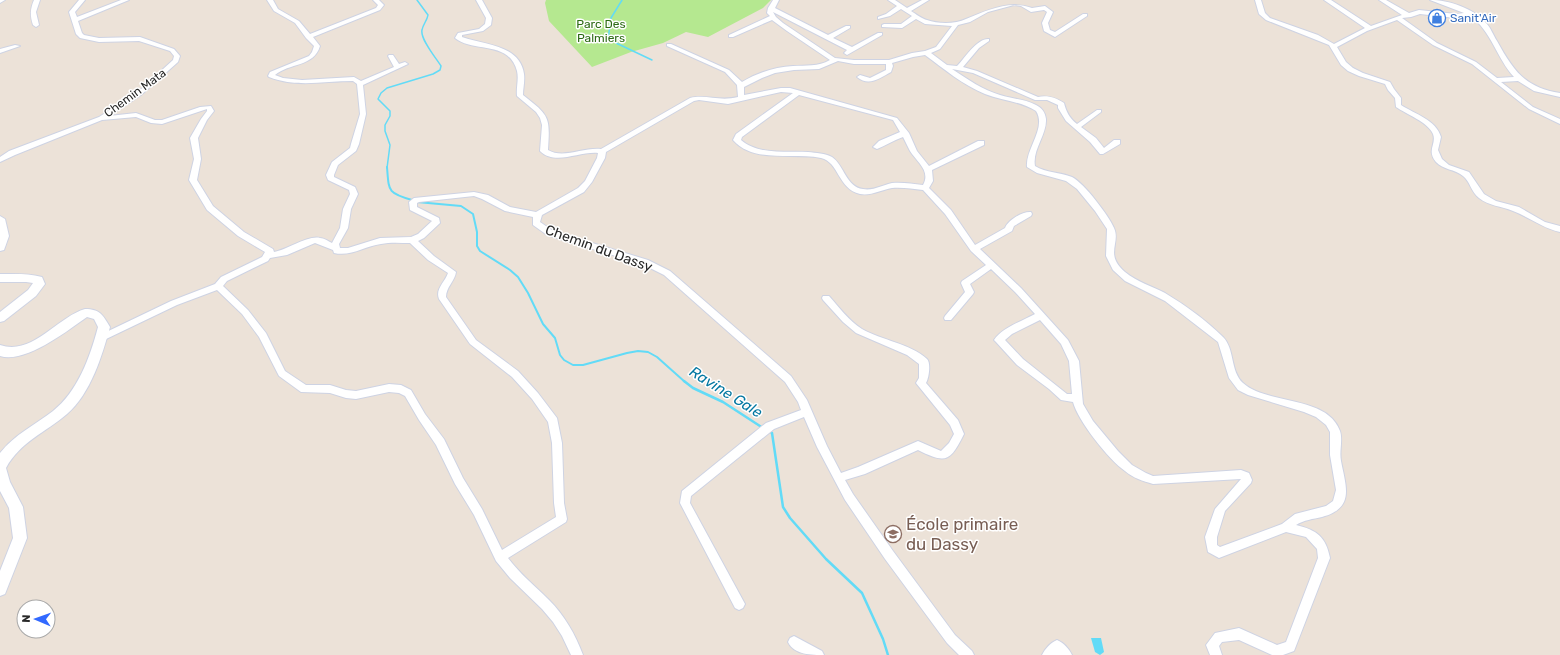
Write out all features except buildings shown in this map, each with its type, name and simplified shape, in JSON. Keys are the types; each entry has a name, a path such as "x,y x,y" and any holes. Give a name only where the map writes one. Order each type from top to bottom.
{"main road":[{"path":"0,219 5,234 0,247"},
{"path":"0,278 26,278 38,280 39,284 32,293 0,318"},
{"path":"0,350 3,352 17,351 42,342 80,315 89,312 98,316 104,327 82,386 71,402 57,415 18,441 4,456 0,465"},
{"path":"0,470 3,482 16,507 20,538 0,588"}],"street":[{"path":"36,25 33,16 34,5 37,0"},
{"path":"82,0 72,12 74,20 126,0"},
{"path":"270,0 276,10 297,22 317,46 315,53 305,61 272,73 271,76 280,80 302,82 354,79 360,84 364,114 355,144 353,149 335,164 330,175 331,178 352,189 354,194 347,209 344,228 335,244 335,248"},
{"path":"308,36 378,9 381,5 376,0"},
{"path":"479,0 489,18 488,25 481,30 460,34 458,38 506,52 518,64 520,72 520,96 539,111 546,125 544,151 547,154 559,155 593,150 602,151 692,100 699,98 728,102 781,90 798,92 890,117 899,122 914,150 930,174 929,181 925,188"},
{"path":"776,0 770,13 773,17 784,26 836,60 854,62 889,62 912,55 926,53 938,48 956,24"},
{"path":"891,0 917,17 930,23 956,24 968,21 986,11 1014,3 1023,5 1031,10 1045,8 1050,12 1045,23 1046,31 1055,35 1085,15"},
{"path":"908,10 926,0"},
{"path":"996,8 996,4 994,2 997,0"},
{"path":"1258,0 1262,14 1268,19 1334,46 1341,60 1356,74 1388,83 1390,90 1398,98 1398,106 1420,119 1435,132 1437,138 1434,150 1441,163 1447,167 1466,174 1481,196 1492,202 1518,210 1545,225 1560,229"},
{"path":"1327,0 1370,28"},
{"path":"1382,0 1409,16"},
{"path":"1433,0 1450,4 1469,14 1483,24 1508,68 1519,79 1534,89 1560,95"},
{"path":"880,18 888,15 901,6"},
{"path":"771,8 852,50"},
{"path":"1334,46 1347,42 1362,31 1419,12 1456,16 1469,14"},
{"path":"731,36 773,17"},
{"path":"884,26 902,26 913,18 917,17"},
{"path":"1398,18 1435,44 1474,63 1531,108 1560,122"},
{"name":"Chemin Mata","path":"0,160 12,152 101,118 139,94 176,61 177,56 172,50 140,39 99,40 82,37 79,34 74,20"},
{"path":"828,38 848,27"},
{"path":"740,86 773,72 792,68 822,68 880,34"},
{"path":"959,68 976,47 986,40"},
{"path":"669,45 728,71 740,84 741,98"},
{"path":"0,51 17,46"},
{"path":"798,92 739,136 737,140 741,145 746,148 771,152 825,156 833,161 848,184 858,191 873,192 890,186 900,185 925,188 948,212 974,249 1041,315 1065,342 1074,360 1078,404 1089,424 1128,468 1143,477 1152,480 1241,474 1245,476 1247,480 1220,509 1211,537 1212,548 1215,551 1219,553 1286,527 1299,517 1331,509 1338,504 1342,496 1334,455 1337,441 1332,425 1320,415 1257,394 1240,386 1236,382 1226,350 1221,340 1172,302 1126,278 1121,273 1114,264 1110,254 1111,229 1078,184 1070,179 1036,170 1030,166 1030,160 1042,126 1042,115 1038,108 997,97 979,89 926,53"},
{"path":"391,56 397,67"},
{"path":"860,77 868,80 890,71 889,62"},
{"path":"360,84 405,64"},
{"path":"943,65 975,72 1037,99 1045,97 1062,104 1061,108 1068,120 1093,140 1103,152 1117,142"},
{"path":"1496,80 1519,79"},
{"path":"1020,102 1027,95"},
{"path":"101,118 108,119 140,116 153,122 162,122 201,108 209,107 211,111 204,119 194,138 198,158 192,180 210,208 241,234 270,251 269,255"},
{"path":"1077,127 1099,111"},
{"path":"877,148 882,143 905,133"},
{"path":"928,169 981,143"},
{"name":"Chemin du Dassy","path":"602,151 601,158 588,182 581,190 547,207 538,215 536,223 550,233 645,262 667,273 788,380 802,400 822,447 849,497 889,556 951,639 968,655"},
{"path":"101,338 174,303 218,286 224,279 265,259 269,255 284,253 314,240 319,240 335,248 337,251 348,251 380,241 412,240 421,236 436,223 436,220 429,215 413,208 413,202 417,200 474,194 485,197 508,209 538,215"},
{"path":"974,249 983,246 1009,229 1010,224 1028,214"},
{"path":"412,240 431,258 452,272 449,281 441,293 442,297 473,342 515,374 535,396 553,421 557,442 559,503 562,519 500,557"},
{"path":"948,318 970,292 965,283 991,265"},
{"path":"218,286 240,306 263,335 282,373 304,389 330,389 346,394 356,395 389,388 401,388 408,393 422,417 440,442 459,481 478,512 500,557 516,578 541,599 556,616 572,640 577,655"},
{"path":"826,298 846,320 859,331 898,348 924,362 924,379 921,383 954,423 959,434 953,446 943,455 934,455 926,448 918,445 861,471 839,478"},
{"path":"1041,315 1009,332 999,340 1020,362 1064,397 1077,399"},
{"path":"739,604 685,503 686,494 767,429 807,412"},
{"path":"1216,655 1212,645 1220,637 1239,634 1277,651 1290,647 1324,558 1322,547 1309,533 1286,527"},
{"path":"794,642 818,655"},
{"path":"1048,655 1057,646 1066,655"}],"green space":[{"name":"Parc Des Palmiers","path":"546,0 771,0 763,8 708,37 686,32 663,43 631,52 592,67 549,21 545,3"}],"water":[{"path":"1091,638 1101,638 1104,652 1100,655 1095,652"}],"waterway":[{"name":"Ravine Gale","path":"387,168 390,145 385,131 385,125 390,116 390,111 378,99 381,93 387,88 433,74 440,70 441,66 423,38 422,30 428,15 417,0"},
{"path":"608,39 611,18 622,0"},
{"path":"616,43 652,60"},
{"name":"Ravine Gale","path":"387,168 388,181 391,190 398,195 412,200"},
{"name":"Ravine Gale","path":"417,202 461,206 473,214 477,232 477,246 480,251 510,270 518,277 528,293 543,324 555,338 560,355 564,360 573,365 583,365 627,353 638,351 648,352 657,357 685,382"},
{"name":"Ravine Gale","path":"684,381 693,388 723,402 763,428"},
{"name":"Ravine Gale","path":"769,431 772,433 783,507 790,518 826,559 862,593 883,639 888,655"}],"place":[{"name":"Sanit'Air","path":"1437,18"},
{"name":"École primaire du Dassy","path":"893,534"}]}
